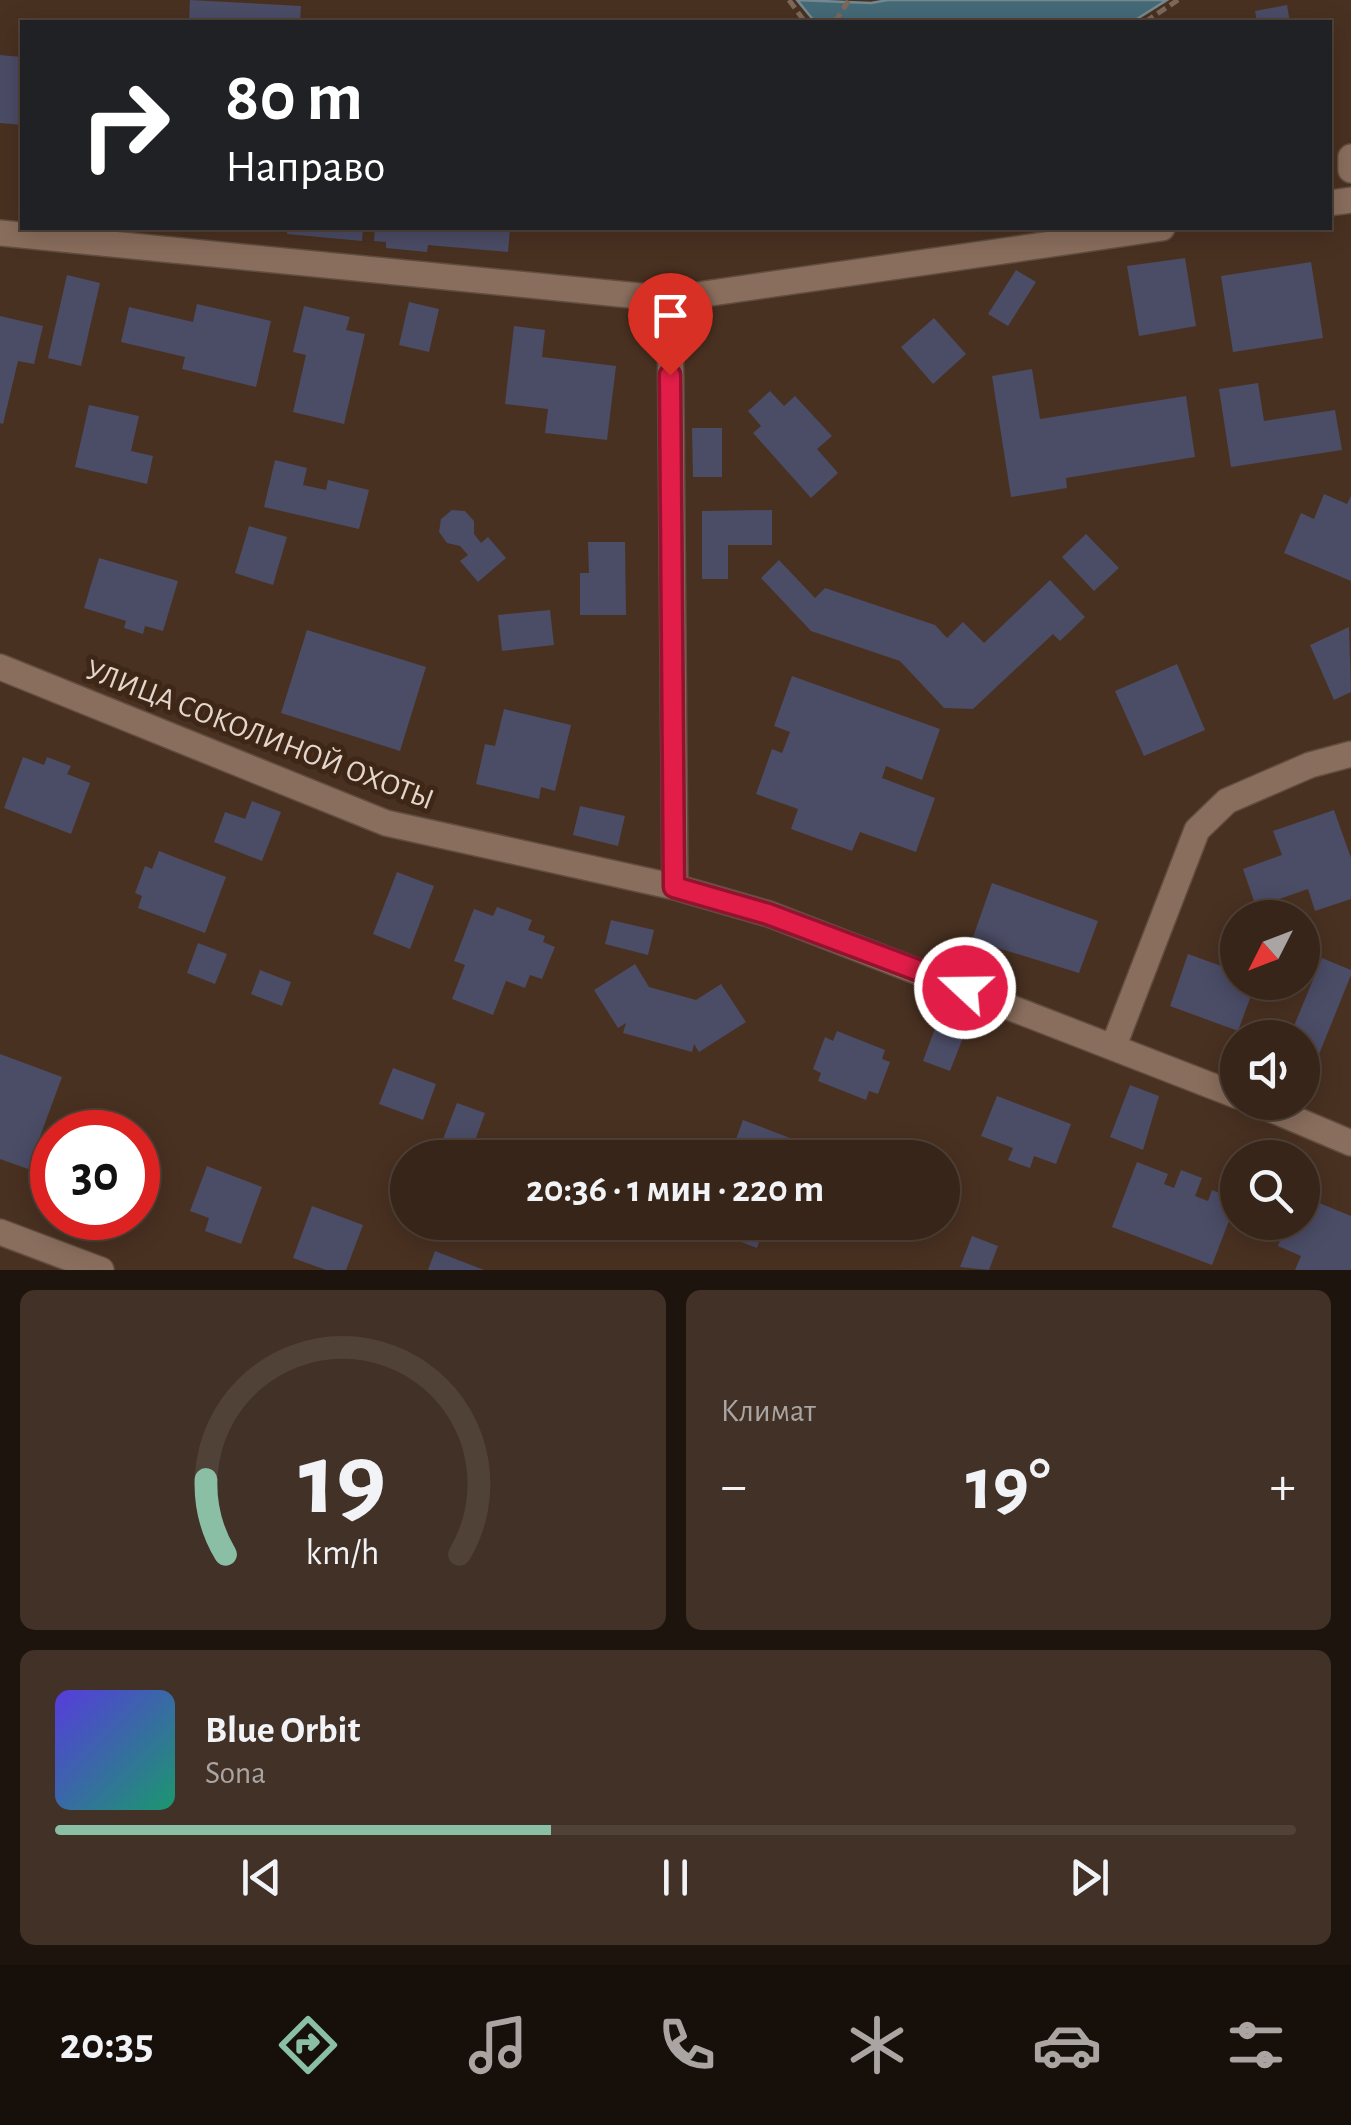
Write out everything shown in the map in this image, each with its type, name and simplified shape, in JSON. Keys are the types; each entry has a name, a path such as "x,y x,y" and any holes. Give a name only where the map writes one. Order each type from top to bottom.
{"street":[{"path":"1351,158 1351,170"},
{"path":"0,233 670,299 1148,230"},
{"path":"670,299 674,887"},
{"name":"УЛИЦА СОКОЛИНОЙ ОХОТЫ","path":"0,667 404,829 674,887 816,931 1220,1089"},
{"path":"1114,1045 1198,830 1228,801 1310,766 1351,754"},
{"path":"1297,1120 1351,1143"},
{"path":"0,1232 101,1270"}],"path":[{"path":"1148,20 1178,0"}],"water":[{"path":"797,0 1167,0 1135,20 813,20"}],"building":[{"path":"190,0 301,6 300,20 189,20"},
{"path":"1287,5 1290,20 1257,20 1255,11"},
{"path":"0,55 20,57 20,125 0,123"},
{"path":"287,230 363,230 362,241 287,234"},
{"path":"375,230 510,230 508,252 428,245 427,252 386,248 386,242 374,241"},
{"path":"1185,258 1196,326 1139,336 1127,266"},
{"path":"1311,262 1323,338 1233,352 1221,276"},
{"path":"1016,270 1036,282 1008,326 988,314"},
{"path":"67,275 100,283 81,366 48,358"},
{"path":"409,302 439,309 429,352 399,345"},
{"path":"197,304 271,321 256,387 182,369 185,357 121,342 129,307 193,322"},
{"path":"304,306 350,317 346,330 365,334 344,424 293,412 306,355 293,352"},
{"path":"0,316 43,326 34,364 18,361 3,424 0,423"},
{"path":"934,318 966,354 933,384 901,347"},
{"path":"514,326 545,330 542,357 616,366 607,440 545,433 548,409 505,404"},
{"path":"1032,369 1040,419 1186,396 1195,457 1066,478 1067,488 1011,497 992,376"},
{"path":"1258,383 1264,421 1335,410 1342,450 1231,467 1219,389"},
{"path":"770,391 784,406 795,396 832,436 817,449 838,473 811,498 753,433 761,426 748,411"},
{"path":"89,405 139,416 131,451 153,456 147,484 75,467"},
{"path":"692,428 722,428 722,477 693,477"},
{"path":"275,460 307,468 303,485 326,490 328,480 369,490 359,529 264,507"},
{"path":"1324,494 1347,504 1351,496 1351,581 1284,553 1301,513 1314,519"},
{"path":"452,510 465,511 474,521 474,534 481,543 488,537 506,558 478,582 460,561 468,555 460,546 447,543 439,532 441,519"},
{"path":"772,510 772,545 728,545 728,579 702,579 702,511"},
{"path":"249,526 287,537 273,585 235,573"},
{"path":"1086,534 1119,568 1094,591 1062,557"},
{"path":"588,542 625,542 626,615 580,615 580,573 589,573"},
{"path":"99,558 178,581 163,631 145,626 143,634 124,628 126,621 84,608"},
{"path":"779,560 815,598 825,588 935,625 947,638 963,622 984,643 1050,580 1085,617 1060,641 1053,634 973,709 944,708 900,661 811,631 761,578"},
{"path":"550,610 554,645 502,651 498,615"},
{"path":"1349,627 1351,692 1334,700 1310,645"},
{"path":"307,630 426,667 400,751 281,713"},
{"path":"1177,664 1205,730 1144,756 1115,691"},
{"path":"792,676 940,729 922,780 886,766 882,778 935,798 916,852 860,832 852,851 791,829 798,809 756,794 772,749 782,753 790,732 774,726"},
{"path":"504,709 571,725 555,791 541,787 539,799 476,784 485,744 495,746"},
{"path":"23,757 44,765 47,757 71,766 67,774 90,783 71,834 4,808"},
{"path":"252,801 281,812 262,861 214,842 225,812 245,819"},
{"path":"580,806 625,816 618,846 573,835"},
{"path":"1334,810 1351,858 1351,899 1320,909 1320,900 1312,900 1308,889 1276,900 1254,900 1243,869 1282,855 1273,831"},
{"path":"159,851 226,877 205,933 138,908 142,896 135,893 145,866 152,869"},
{"path":"397,872 434,886 410,949 373,934"},
{"path":"992,883 1098,921 1079,973 972,940"},
{"path":"497,907 532,920 528,930 545,936 543,942 555,947 542,979 530,975 525,988 506,981 493,1015 452,999 465,965 454,961 474,909 493,916"},
{"path":"611,920 654,930 648,955 605,944"},
{"path":"198,943 227,954 215,984 187,973"},
{"path":"1188,954 1220,966 1220,1000 1249,1000 1242,1020 1220,1020 1220,1024 1170,1006"},
{"path":"1322,958 1351,970 1351,975 1320,1052 1320,1020 1296,1020 1305,1000 1320,1000"},
{"path":"635,964 649,987 696,1000 721,984 746,1022 699,1052 694,1044 692,1052 623,1033 626,1023 618,1028 594,990"},
{"path":"260,970 291,982 282,1006 251,994"},
{"path":"940,1015 968,1025 950,1071 923,1061"},
{"path":"837,1031 885,1050 882,1059 890,1062 878,1094 869,1091 866,1100 818,1081 821,1073 813,1069 825,1037 833,1041"},
{"path":"0,1054 62,1077 50,1110 30,1110 28,1169 0,1159"},
{"path":"393,1068 436,1084 423,1120 379,1104"},
{"path":"1130,1085 1159,1096 1143,1150 1110,1137"},
{"path":"997,1096 1071,1124 1056,1164 1034,1156 1030,1168 1008,1160 1013,1148 981,1136"},
{"path":"457,1103 485,1113 475,1140 443,1139"},
{"path":"743,1120 795,1140 736,1140"},
{"path":"1137,1162 1168,1174 1164,1184 1174,1188 1181,1170 1202,1178 1195,1196 1208,1201 1212,1190 1220,1193 1222,1240 1212,1265 1112,1227"},
{"path":"207,1166 262,1187 241,1244 205,1231 209,1218 190,1211"},
{"path":"1320,1203 1351,1216 1351,1270 1295,1270 1301,1256 1278,1246 1280,1240 1320,1240"},
{"path":"312,1206 363,1225 346,1270 326,1270 293,1258"},
{"path":"972,1236 998,1246 989,1270 960,1267"},
{"path":"736,1240 760,1240 757,1248"},
{"path":"435,1251 484,1270 428,1270"}],"route":[{"path":"670,375 674,887 768,914 965,988"}]}
